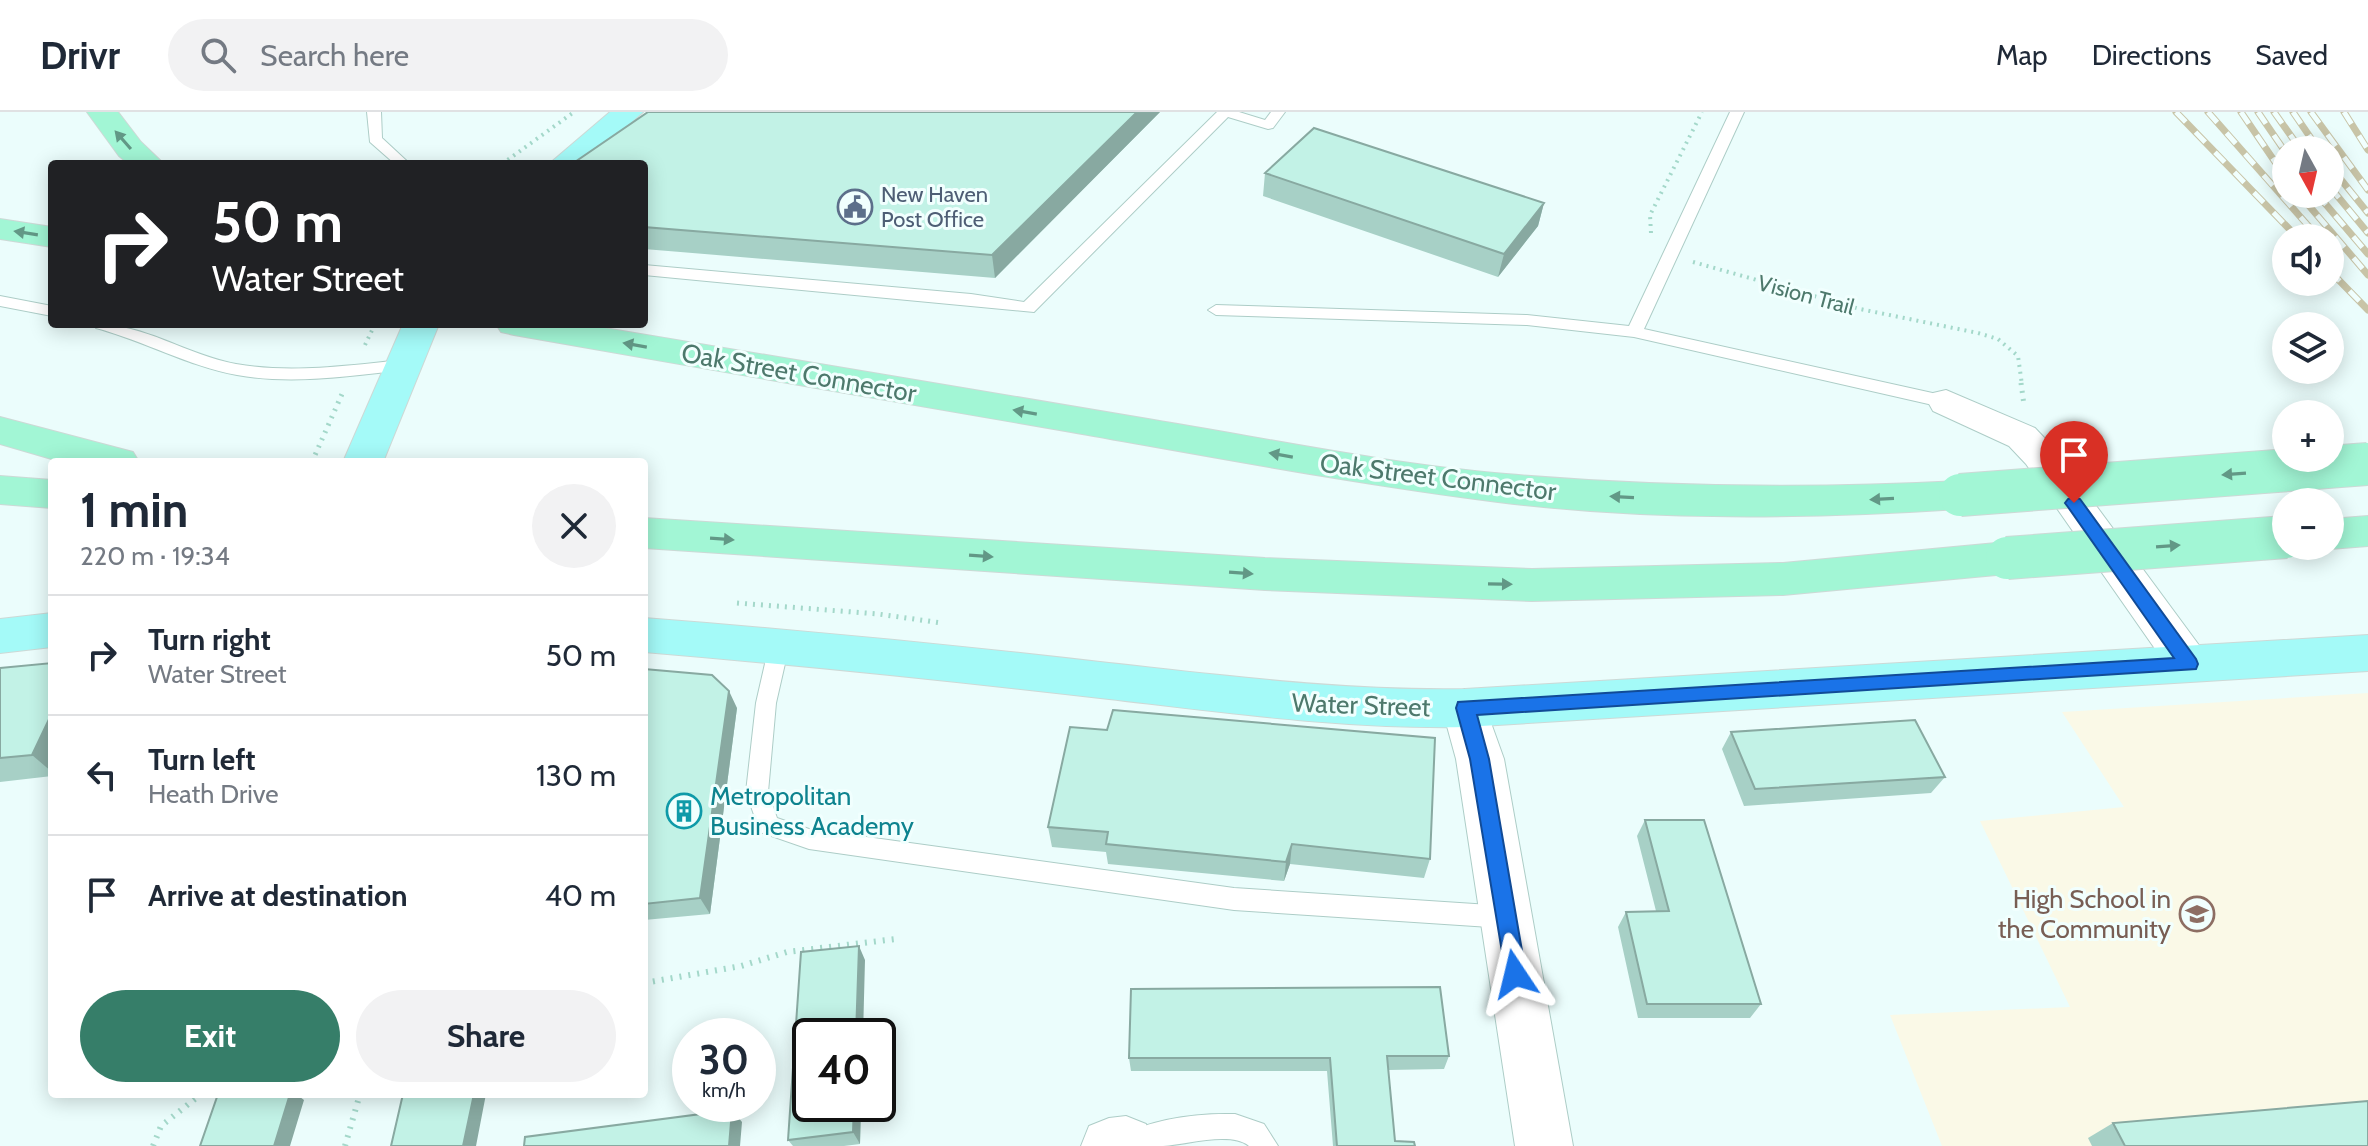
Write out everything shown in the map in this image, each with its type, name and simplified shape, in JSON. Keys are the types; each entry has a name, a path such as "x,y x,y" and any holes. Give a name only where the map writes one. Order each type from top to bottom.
{"highway":[{"path":"102,112 130,149 143,160"},
{"path":"0,229 48,236"},
{"path":"0,255 48,260"},
{"name":"Oak Street Connector","path":"539,328 1332,464 1501,488 1628,498 1742,502 1859,501 2368,464"},
{"path":"0,430 102,458"},
{"path":"0,490 48,494"},
{"path":"0,511 48,514"},
{"path":"2344,533 2368,531"},
{"path":"648,533 1265,574 1532,585 1783,579 2272,538"}],"main road":[{"path":"570,160 628,112"},
{"path":"365,458 419,328"},
{"path":"0,636 48,630"},
{"name":"Water Street","path":"648,635 779,646 1278,702 1373,709 1465,708 2368,653"}],"street":[{"path":"1946,402 2022,437 2039,455 2189,664"},
{"path":"1465,708 1480,759 1544,1146"}],"lane":[{"path":"374,112 375,139 399,160"},
{"path":"648,270 971,299 1028,308 1225,112 1268,125 1278,112"},
{"path":"1634,332 1737,112"},
{"path":"0,301 48,310"},
{"path":"1216,310 1527,320 1634,332 1946,402"},
{"path":"117,328 215,365 265,373 404,365"},
{"path":"779,646 766,703 757,792 768,825 809,839 1234,899 1505,917"},
{"path":"1120,1145 1164,1132 1234,1127 1258,1136 1265,1146"}],"path":[{"path":"508,160 574,112"},
{"path":"1671,256 1655,241 1649,226 1650,215 1702,112"},
{"name":"Vision Trail","path":"1671,256 1860,309 1998,339 2018,356 2026,421 2022,437"},
{"path":"648,982 741,966 787,952 896,939"},
{"path":"153,1146 161,1126 196,1098"},
{"path":"345,1146 359,1098"}],"shaded area":[{"name":"High School in the Community","path":"2368,693 2368,1146 1942,1146 1890,1015 2070,1007 1980,821 2124,807 2062,712"}],"building":[{"name":"New Haven Post Office","path":"648,112 1137,112 992,255 648,227 648,160 578,160"},
{"path":"1314,128 1544,203 1504,254 1265,173"},
{"path":"48,663 48,721 32,755 0,758 0,668"},
{"name":"Metropolitan Business Academy","path":"648,669 712,675 729,691 700,898 648,904"},
{"path":"1113,710 1435,738 1430,859 1292,844 1286,862 1106,844 1108,832 1048,827 1070,727 1107,730"},
{"path":"1915,720 1945,777 1755,789 1731,732"},
{"path":"1645,820 1704,820 1761,1004 1647,1004 1626,912 1669,911"},
{"path":"859,946 857,1018 796,1018 801,952"},
{"path":"1440,987 1449,1056 1387,1056 1395,1141 1414,1142 1415,1146 1337,1146 1330,1058 1129,1058 1131,989"},
{"path":"792,1082 792,1122 853,1122 853,1132 788,1140"},
{"path":"217,1098 289,1098 274,1146 200,1146"},
{"path":"402,1098 473,1098 463,1146 391,1146"},
{"path":"2368,1101 2368,1146 2125,1146 2113,1123"},
{"path":"672,1118 672,1122 731,1122 729,1146 524,1146 525,1137"}],"railway":[{"path":"2176,112 2284,224"},
{"path":"2208,112 2307,224"},
{"path":"2241,112 2272,157"},
{"path":"2258,112 2274,136"},
{"path":"2274,112 2291,136"},
{"path":"2293,112 2309,136"},
{"path":"2311,112 2368,190"},
{"path":"2344,112 2368,150"},
{"path":"2344,183 2368,213"},
{"path":"2344,204 2368,233"},
{"path":"2311,208 2368,275"},
{"path":"2329,208 2368,254"},
{"path":"2344,285 2368,310"}],"place":[{"name":"New Haven Post Office","path":"855,207"},
{"name":"Metropolitan Business Academy","path":"684,811"},
{"name":"High School in the Community","path":"2197,914"}],"route":[{"path":"1515,974 1480,759 1465,708 1698,691 2189,664 2074,503"}]}
